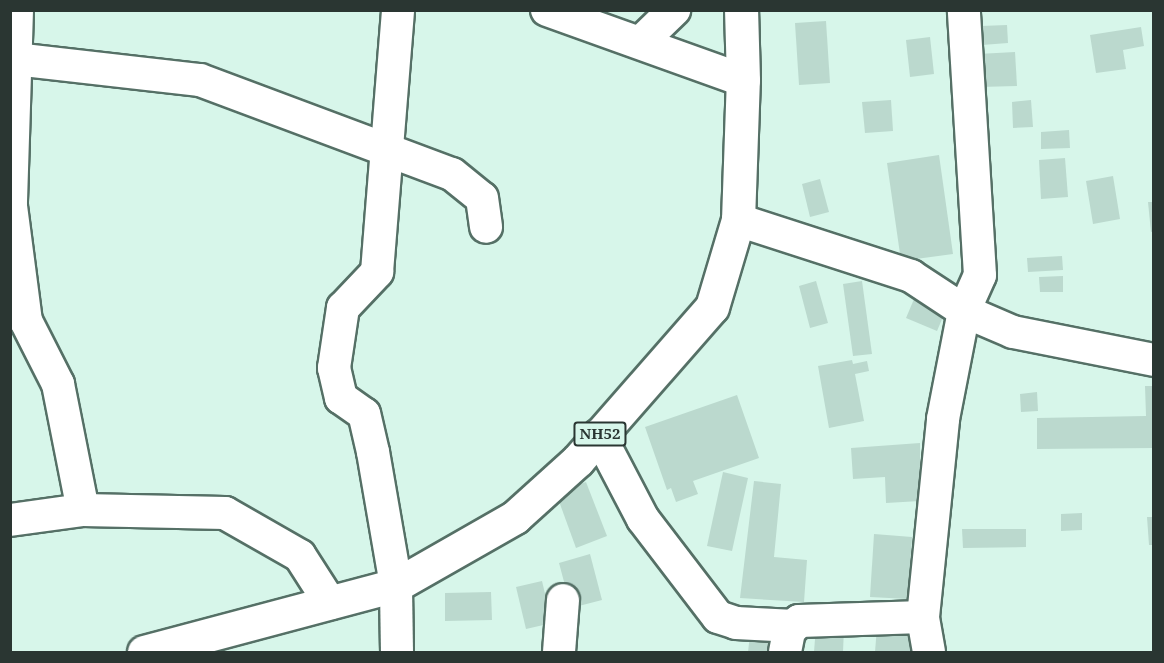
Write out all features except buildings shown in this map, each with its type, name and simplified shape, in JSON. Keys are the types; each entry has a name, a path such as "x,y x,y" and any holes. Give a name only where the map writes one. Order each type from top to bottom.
{"highway":[{"name":"NH52","path":"144,652 396,585 515,517 599,435 712,307 738,220 743,80 741,10"}],"street":[{"path":"16,10 11,206 26,321 58,384 83,510"},
{"path":"397,652 396,585 364,414 341,398 334,368 343,308 377,272 385,148 398,10"},
{"path":"547,10 642,41 743,80"},
{"path":"642,41 674,10"},
{"path":"929,652 923,617 943,419 964,311 980,275 964,10"},
{"path":"15,59 200,80 452,174 482,198 486,227"},
{"path":"738,220 911,276 964,311 1013,332 1154,360"},
{"path":"599,435 643,519 718,617 790,639 807,620 923,617"},
{"path":"10,520 83,510 225,513 300,556 330,603"},
{"path":"559,652 563,600"}]}
